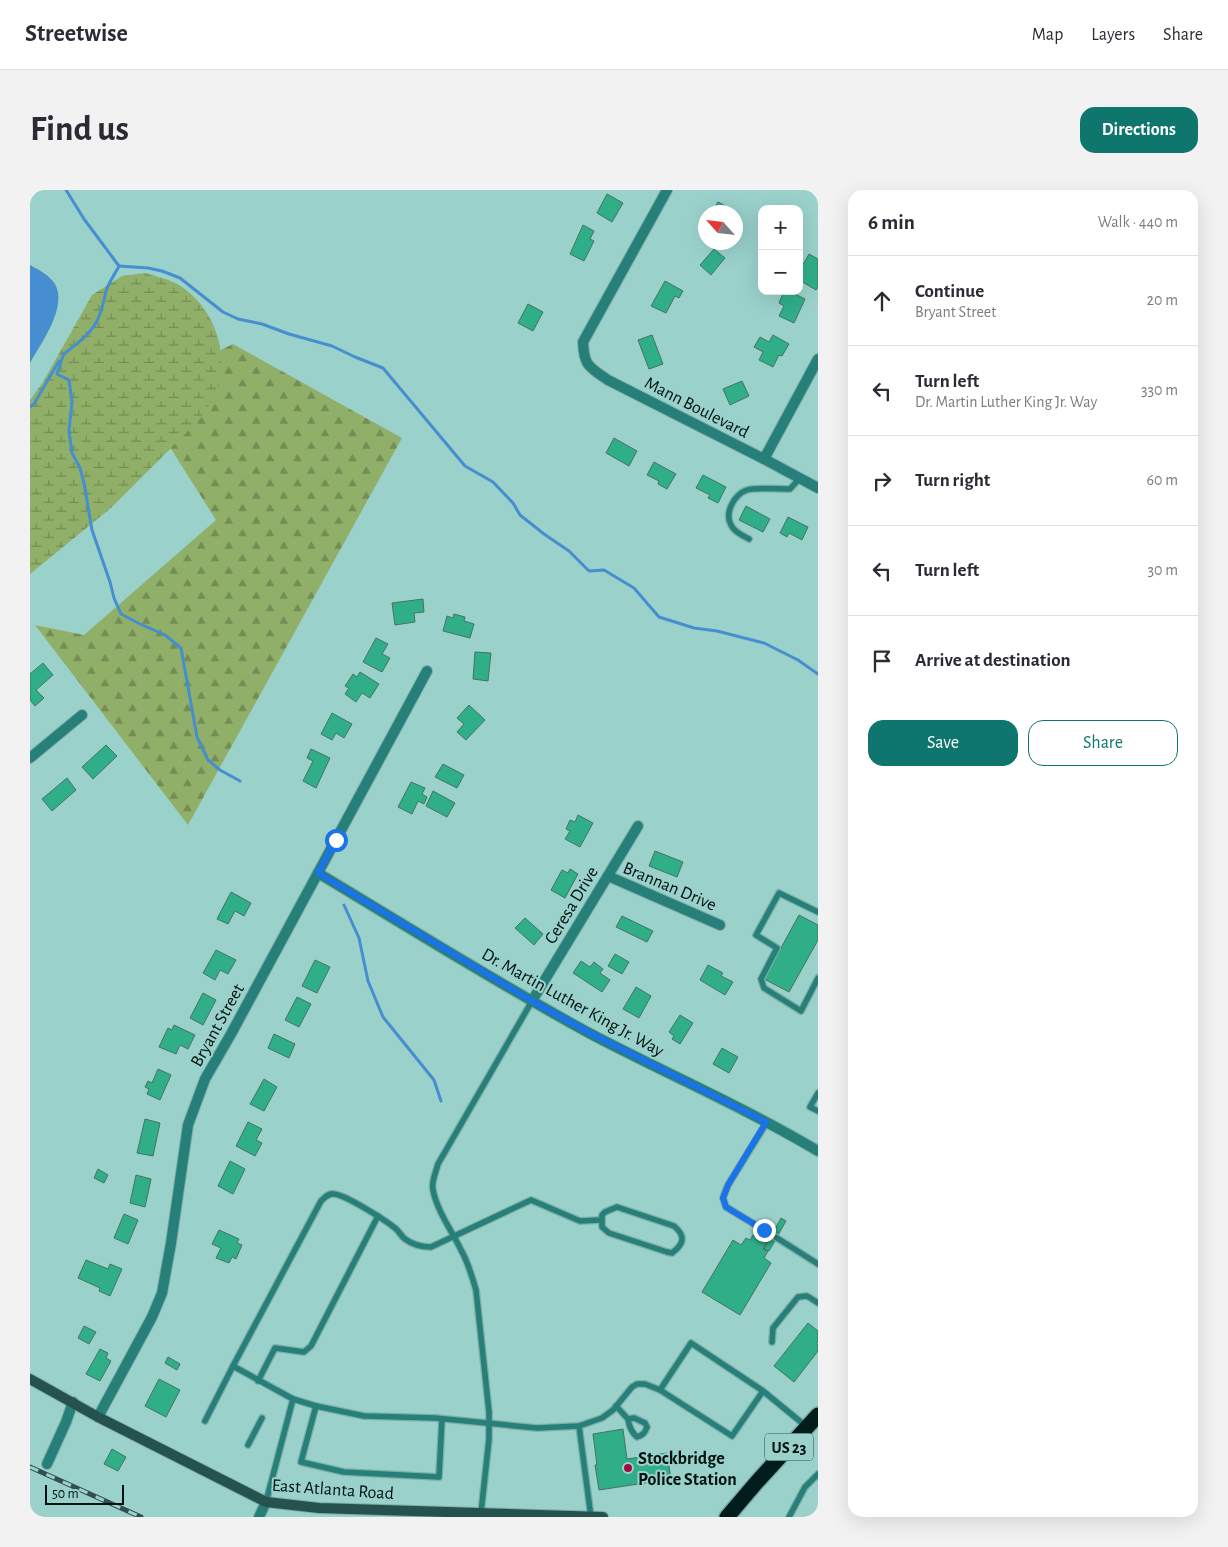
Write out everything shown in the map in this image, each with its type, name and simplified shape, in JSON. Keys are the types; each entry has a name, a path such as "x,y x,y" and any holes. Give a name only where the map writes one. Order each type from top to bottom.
{"highway":[{"name":"US 23","path":"727,1517 818,1415"}],"street":[{"name":"Mann Boulevard","path":"667,190 584,339 583,358 592,369 608,380 818,488"},
{"path":"764,459 818,360"},
{"name":"Bryant Street","path":"98,1417 152,1317 162,1293 188,1125 205,1079 427,671"},
{"path":"30,758 82,715"},
{"name":"Ceresa Drive","path":"532,1001 638,826"},
{"name":"Dr. Martin Luther King Jr. Way","path":"318,873 532,1001 590,1033 766,1122 818,1151"},
{"name":"Brannan Drive","path":"608,876 720,925"},
{"name":"East Atlanta Road","path":"30,1379 98,1417 266,1502 319,1508 603,1517"},
{"path":"47,1464 73,1402"},
{"path":"259,1517 266,1502"}],"lane":[{"path":"748,539 735,530 730,523 729,512 738,495 748,489 790,489 800,478"},
{"path":"818,912 779,893 756,935 777,948 761,979 764,988 801,1011 818,978"},
{"path":"812,991 818,994"},
{"path":"481,1513 490,1439 476,1290 472,1274 438,1206 432,1189 438,1164 532,1001"},
{"path":"818,1092 810,1107 818,1111"},
{"path":"764,1230 726,1207 723,1198 728,1185 766,1122"},
{"path":"205,1421 321,1201 327,1195 334,1194 354,1202 397,1230 404,1239 423,1247 431,1247 454,1237 531,1200 580,1221 601,1220"},
{"path":"617,1207 674,1226 681,1232 683,1237 677,1249 672,1253 666,1252 609,1233 602,1227 601,1220 605,1212 617,1207"},
{"path":"258,1381 275,1348 304,1352 311,1346 378,1216"},
{"path":"777,1238 818,1264"},
{"path":"772,1342 773,1328 798,1297 807,1296 818,1303"},
{"path":"660,1390 691,1343 763,1392 808,1427"},
{"path":"233,1366 293,1399 364,1416 489,1422 537,1428 579,1426 602,1418 616,1406 632,1387 637,1384 645,1384 660,1390 732,1436 763,1392"},
{"path":"266,1502 293,1399"},
{"path":"316,1406 301,1462 344,1472 440,1477 442,1419"},
{"path":"616,1406 628,1419"},
{"path":"248,1445 262,1418"},
{"path":"579,1426 591,1517"},
{"path":"789,1517 805,1487 818,1474"}],"green space":[{"path":"146,273 179,285 192,295 210,319 217,333 221,363 220,379 215,394 199,420 111,508 30,574 30,400 43,382 92,295 122,276"},
{"path":"233,344 402,438 188,825 35,625 84,635 216,520 135,392"}],"water":[{"path":"30,265 53,281 58,293 58,303 52,325 30,363"}],"building":[{"path":"607,194 623,203 612,222 597,213"},
{"path":"583,225 594,231 590,239 594,241 584,261 570,254"},
{"path":"713,250 725,258 711,275 700,265"},
{"path":"809,254 818,259 818,287 816,290 803,282 803,264"},
{"path":"665,281 683,291 679,298 675,296 666,313 651,306"},
{"path":"782,295 797,295 805,299 794,323 779,316 784,306 779,303"},
{"path":"528,304 543,312 533,331 518,323"},
{"path":"652,335 663,364 649,369 638,340"},
{"path":"773,335 789,344 782,356 779,355 773,367 759,360 763,352 754,347 760,337 769,342"},
{"path":"742,381 749,396 730,405 723,389"},
{"path":"614,438 637,451 629,466 606,453"},
{"path":"654,462 676,474 667,489 658,484 659,481 647,475"},
{"path":"703,475 726,487 718,503 708,498 710,495 696,488"},
{"path":"746,506 770,519 763,532 739,520"},
{"path":"788,517 808,527 802,540 789,533 787,537 780,533"},
{"path":"423,599 424,612 414,613 415,622 395,625 392,603"},
{"path":"454,614 465,617 464,621 474,624 470,638 443,631 447,616 453,618"},
{"path":"376,638 388,644 382,654 390,658 382,672 363,662"},
{"path":"475,652 491,653 488,681 473,679"},
{"path":"43,663 53,675 36,690 44,698 35,706 30,700 30,674"},
{"path":"360,672 379,684 370,698 362,693 356,702 345,694 349,688 345,686 353,674 357,677"},
{"path":"469,705 485,720 466,740 457,732 464,724 457,718"},
{"path":"332,713 352,724 344,738 336,733 332,740 321,734"},
{"path":"106,745 117,756 93,779 82,767"},
{"path":"311,749 330,758 316,788 303,781 313,761 307,758"},
{"path":"443,764 464,775 457,788 435,777"},
{"path":"67,778 76,790 52,811 42,799"},
{"path":"411,782 425,788 422,794 427,797 424,804 418,801 412,814 398,807"},
{"path":"433,791 455,803 447,817 426,806"},
{"path":"578,815 593,823 580,847 565,839 570,831 566,829 570,820 575,822"},
{"path":"655,851 683,862 677,877 649,866"},
{"path":"570,869 578,874 565,898 551,890 562,870 568,873"},
{"path":"231,892 251,903 244,916 235,911 228,924 217,919"},
{"path":"799,915 818,925 818,940 789,992 764,979"},
{"path":"622,916 653,931 647,942 616,927"},
{"path":"525,918 543,934 534,945 515,928"},
{"path":"216,950 236,960 228,974 220,970 215,980 203,973"},
{"path":"615,954 629,962 622,974 608,966"},
{"path":"315,960 330,967 317,993 302,986"},
{"path":"581,961 590,967 594,962 603,969 600,973 610,980 602,992 573,973"},
{"path":"708,965 723,973 721,976 733,982 725,995 700,980"},
{"path":"636,987 651,996 639,1018 623,1009"},
{"path":"203,993 216,1000 203,1025 190,1018"},
{"path":"297,997 311,1004 299,1027 285,1020"},
{"path":"680,1015 693,1023 680,1044 672,1039 674,1036 669,1032"},
{"path":"174,1025 195,1035 188,1049 180,1045 176,1054 159,1047 168,1028 172,1030"},
{"path":"274,1034 295,1044 289,1058 268,1048"},
{"path":"722,1048 738,1057 729,1073 713,1064"},
{"path":"158,1069 171,1075 160,1100 147,1094 149,1089 145,1087 148,1081 152,1083"},
{"path":"264,1079 277,1087 264,1111 250,1104"},
{"path":"145,1119 160,1123 153,1156 137,1153"},
{"path":"248,1122 262,1129 256,1140 262,1143 255,1156 236,1146"},
{"path":"230,1161 245,1169 233,1194 218,1186"},
{"path":"98,1169 108,1175 104,1183 94,1178"},
{"path":"136,1175 151,1179 145,1207 130,1203"},
{"path":"124,1214 138,1220 128,1244 114,1238"},
{"path":"781,1218 786,1221 769,1251 764,1249"},
{"path":"219,1230 239,1239 237,1243 242,1245 236,1259 232,1257 229,1263 216,1258 221,1248 212,1244"},
{"path":"755,1232 768,1240 763,1249 768,1251 764,1258 771,1263 740,1315 702,1292 733,1240 741,1245 746,1238 750,1240"},
{"path":"86,1260 108,1269 110,1264 122,1269 110,1296 99,1291 100,1288 78,1278"},
{"path":"808,1323 818,1331 818,1342 816,1344 818,1345 818,1351 794,1382 774,1366"},
{"path":"84,1326 96,1332 89,1344 78,1338"},
{"path":"100,1349 108,1353 106,1358 111,1361 100,1381 86,1374"},
{"path":"168,1357 180,1364 177,1370 165,1363"},
{"path":"159,1379 180,1390 166,1417 145,1406"},
{"path":"623,1429 627,1459 667,1453 671,1479 599,1490 593,1434"},
{"path":"112,1449 126,1457 118,1471 104,1464"}],"waterway":[{"path":"66,190 84,219 119,266"},
{"path":"119,266 162,271 180,278 223,312 238,319 262,324 332,346 383,368 465,466 493,482 513,503 520,515 569,551 589,571 604,570 634,588 659,617 694,628 717,631 764,643 798,660 818,674"},
{"path":"64,354 91,331 100,314 107,288 119,266"},
{"path":"64,353 57,374 69,380 72,402 69,431 72,453 80,468 92,530 114,598 121,614 165,635 181,648 197,737 208,760 220,770 240,781"},
{"path":"30,407 34,404 59,361"},
{"path":"344,905 359,938 368,981 383,1017 434,1080 441,1101"}],"railway":[{"path":"30,1467 141,1517"}],"place":[{"name":"Stockbridge Police Station","path":"628,1468"}],"route":[{"path":"336,840 318,873 532,1001 590,1033 766,1122 728,1185 723,1198 726,1207 764,1230"}]}
